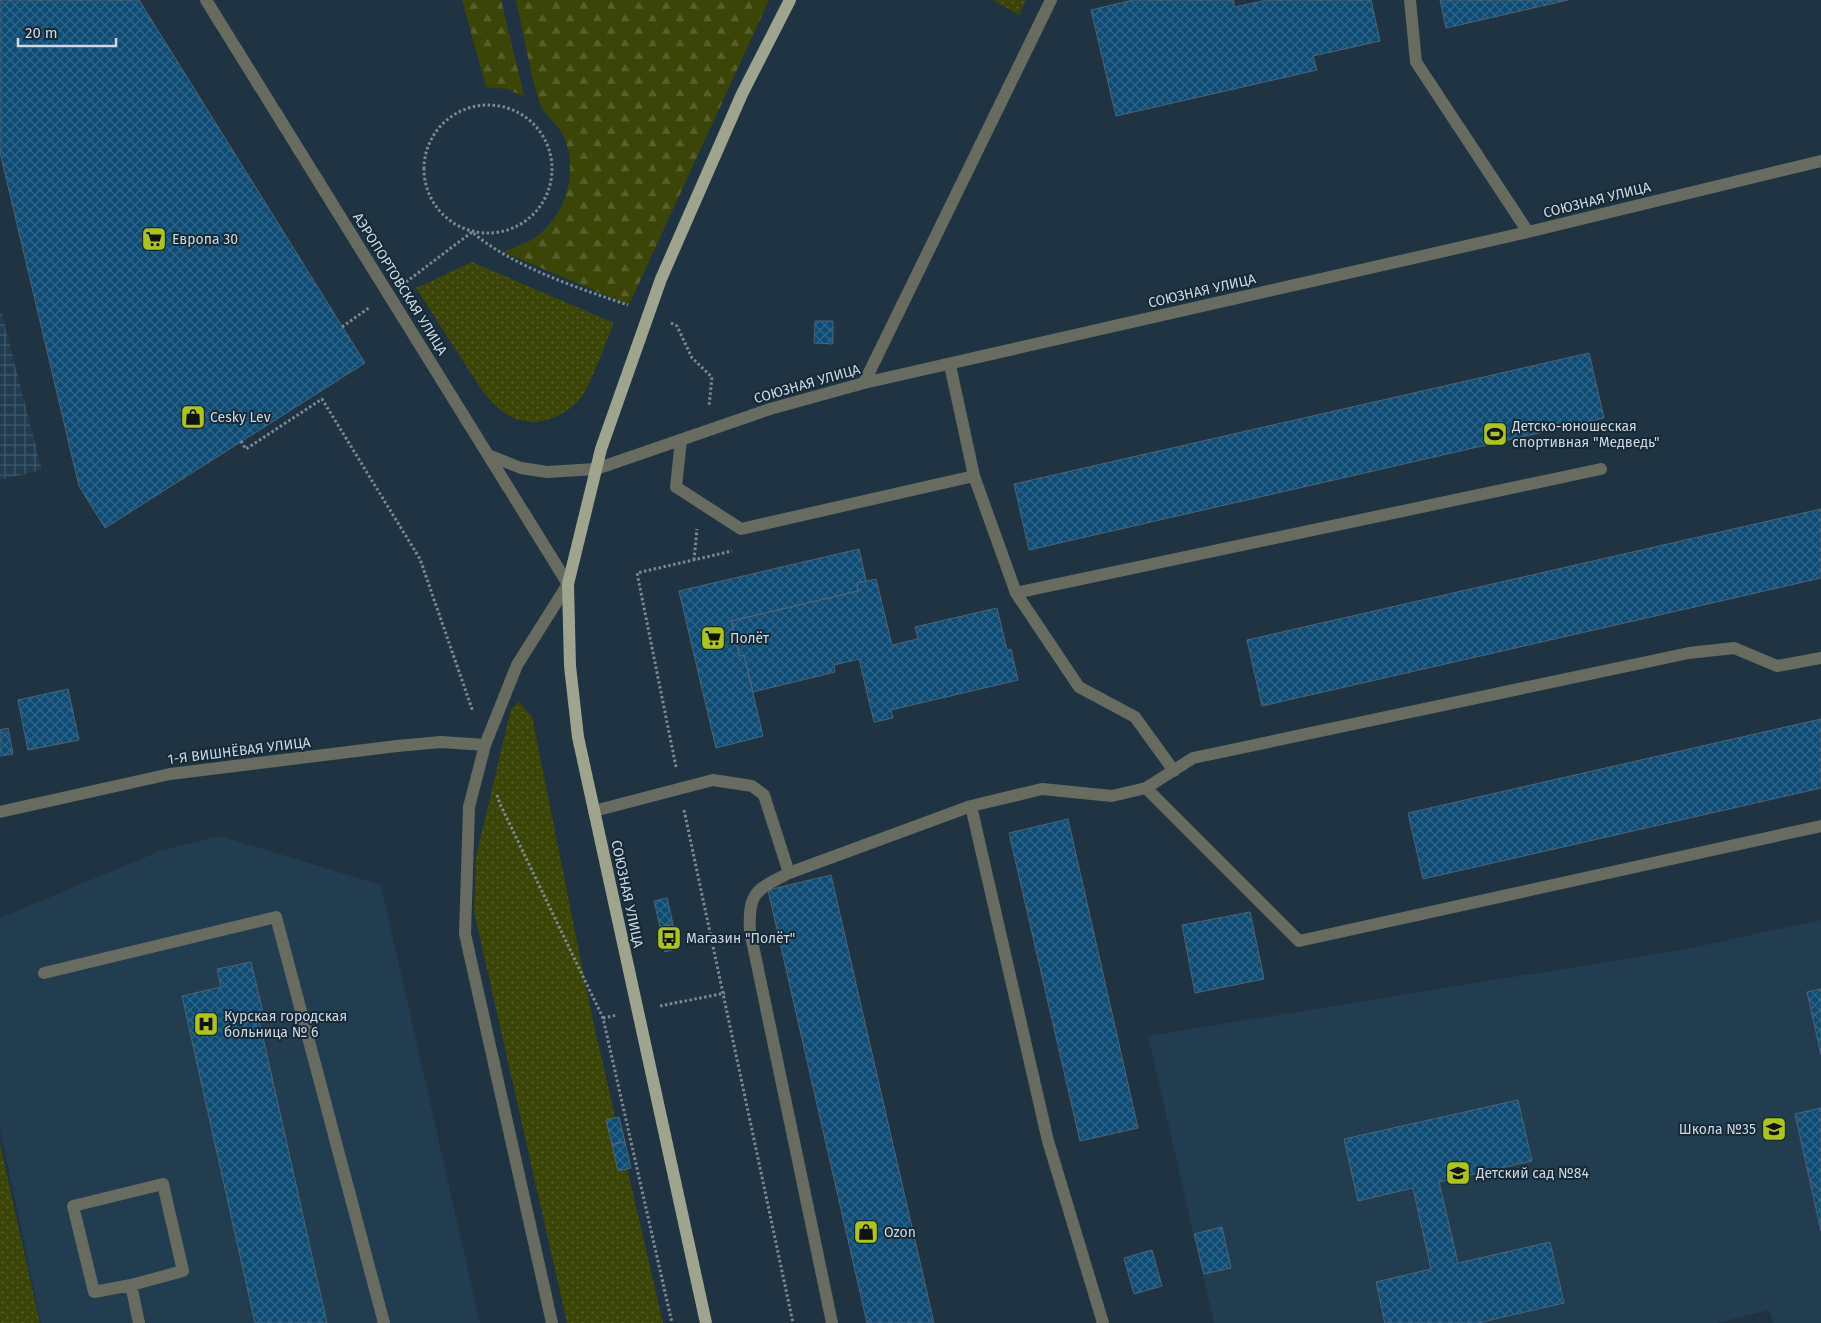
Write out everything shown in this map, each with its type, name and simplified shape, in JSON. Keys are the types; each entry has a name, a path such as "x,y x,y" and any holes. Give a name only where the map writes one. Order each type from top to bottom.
{"main road":[{"name":"СОЮЗНАЯ УЛИЦА","path":"706,1323 578,737 570,666 568,584 596,469 649,312 665,270 742,94 790,0"}],"street":[{"name":"АЭРОПОРТОВСКАЯ УЛИЦА","path":"206,0 568,584"},
{"path":"864,383 1051,0"},
{"path":"1410,0 1416,62 1528,232"},
{"name":"СОЮЗНАЯ УЛИЦА","path":"596,469 770,409 864,383 950,365 1528,232 1821,161"},
{"path":"950,365 974,476 1016,593 1080,687 1134,717 1174,770"},
{"path":"681,440 676,487 741,529 974,476"},
{"path":"488,455 521,468 547,472 596,469"},
{"path":"1016,593 1600,469"},
{"path":"552,1323 465,934 469,807 485,745 517,665 568,584"},
{"path":"832,1323 750,931 749,910 760,888 788,873 971,806 1042,788 1112,796 1146,788 1193,758 1689,653 1734,648 1777,666 1821,658"},
{"name":"1-Я ВИШНЁВАЯ УЛИЦА","path":"0,812 170,774 441,742 485,745"},
{"path":"594,811 713,780 752,786 764,795 788,873"},
{"path":"1146,788 1299,941 1821,826"},
{"path":"971,806 1048,1141 1104,1323"},
{"path":"44,973 276,917 384,1323"},
{"path":"163,1184 183,1270 131,1285 94,1292 73,1206 163,1184"},
{"path":"131,1285 139,1323"}],"path":[{"path":"342,327 472,232 489,234 506,231 522,224 536,213 545,199 551,182 552,164 549,148 541,132 529,119 515,110 496,104 477,105 458,111 442,122 430,138 424,157 423,176 429,195 439,212 454,224 472,232 483,241 516,260 592,292 649,312 677,326"},
{"path":"733,551 637,573 680,789 725,993 793,1323"},
{"path":"603,1018 725,993"},
{"path":"632,1149 672,1323"}],"shaded area":[{"path":"0,307 42,470 0,480"},
{"name":"Курская городская больница № 6","path":"220,836 381,885 480,1323 41,1323 0,1129 0,918 162,850"},
{"name":"Детский сад №84","path":"1821,920 1821,1323 1773,1323 1769,1310 1718,1323 1214,1323 1148,1036 1686,949"}],"green space":[{"path":"462,0 501,0 524,96 506,89 486,87"},
{"path":"516,0 769,0 629,305 503,252 531,240 552,221 566,195 570,166 569,151 564,137 540,104"},
{"path":"993,0 1026,0 1019,15"},
{"path":"472,262 614,323 585,391 572,407 563,413 543,421 532,422 522,421 507,415 499,409 483,392 416,288"},
{"path":"519,702 532,717 593,1021 663,1323 567,1323 474,911 476,857 511,709"},
{"path":"0,1144 40,1323 0,1323"}],"building":[{"name":"Европа 30","path":"0,0 139,0 365,363 105,528 79,486 0,152"},
{"path":"1133,0 1233,0 1235,7 1267,0 1371,0 1380,41 1313,56 1317,70 1116,116 1091,10"},
{"path":"1440,0 1568,0 1446,28"},
{"path":"815,321 833,321 833,344 814,343"},
{"path":"1589,353 1604,418 1029,550 1014,484"},
{"path":"1821,509 1821,578 1262,706 1247,640"},
{"name":"Полёт","path":"859,549 866,581 857,583 858,591 731,621 739,656 744,655 763,736 716,748 679,591"},
{"path":"876,579 892,645 918,639 915,627 997,608 1007,650 1011,649 1018,680 891,710 893,718 874,722 859,659 834,665 835,672 753,692 744,655 740,656 732,621 858,591 857,583"},
{"path":"68,689 79,740 28,750 18,700"},
{"path":"1821,719 1821,788 1423,879 1408,813"},
{"path":"8,728 13,754 0,756 0,730"},
{"path":"1068,819 1138,1128 1080,1141 1009,833"},
{"path":"831,875 934,1323 867,1323 768,890"},
{"path":"667,898 673,924 660,927 654,901"},
{"path":"1250,912 1264,979 1195,993 1182,925"},
{"path":"673,924 678,948 665,952 660,927"},
{"path":"251,962 263,1013 258,1015 327,1323 255,1323 182,996 221,987 217,969"},
{"path":"1821,989 1821,1055 1807,992"},
{"path":"1518,1100 1532,1161 1439,1182 1458,1263 1550,1242 1564,1303 1478,1323 1385,1323 1376,1282 1431,1269 1413,1188 1358,1201 1344,1139"},
{"path":"1821,1108 1821,1231 1795,1114"},
{"path":"619,1117 625,1142 612,1144 606,1120"},
{"path":"625,1142 631,1168 618,1171 612,1144"},
{"path":"1222,1227 1231,1268 1204,1274 1194,1234"},
{"path":"1152,1250 1162,1286 1134,1294 1124,1258"}],"place":[{"name":"Европа 30","path":"154,239"},
{"name":"Cesky Lev","path":"193,417"},
{"name":"Детско-юношеская спортивная \"Медведь\"","path":"1495,434"},
{"name":"Полёт","path":"713,638"},
{"name":"Магазин \"Полёт\"","path":"669,938"},
{"name":"Курская городская больница № 6","path":"206,1024"},
{"name":"Школа №35","path":"1774,1129"},
{"name":"Детский сад №84","path":"1458,1173"},
{"name":"Ozon","path":"866,1232"}]}
